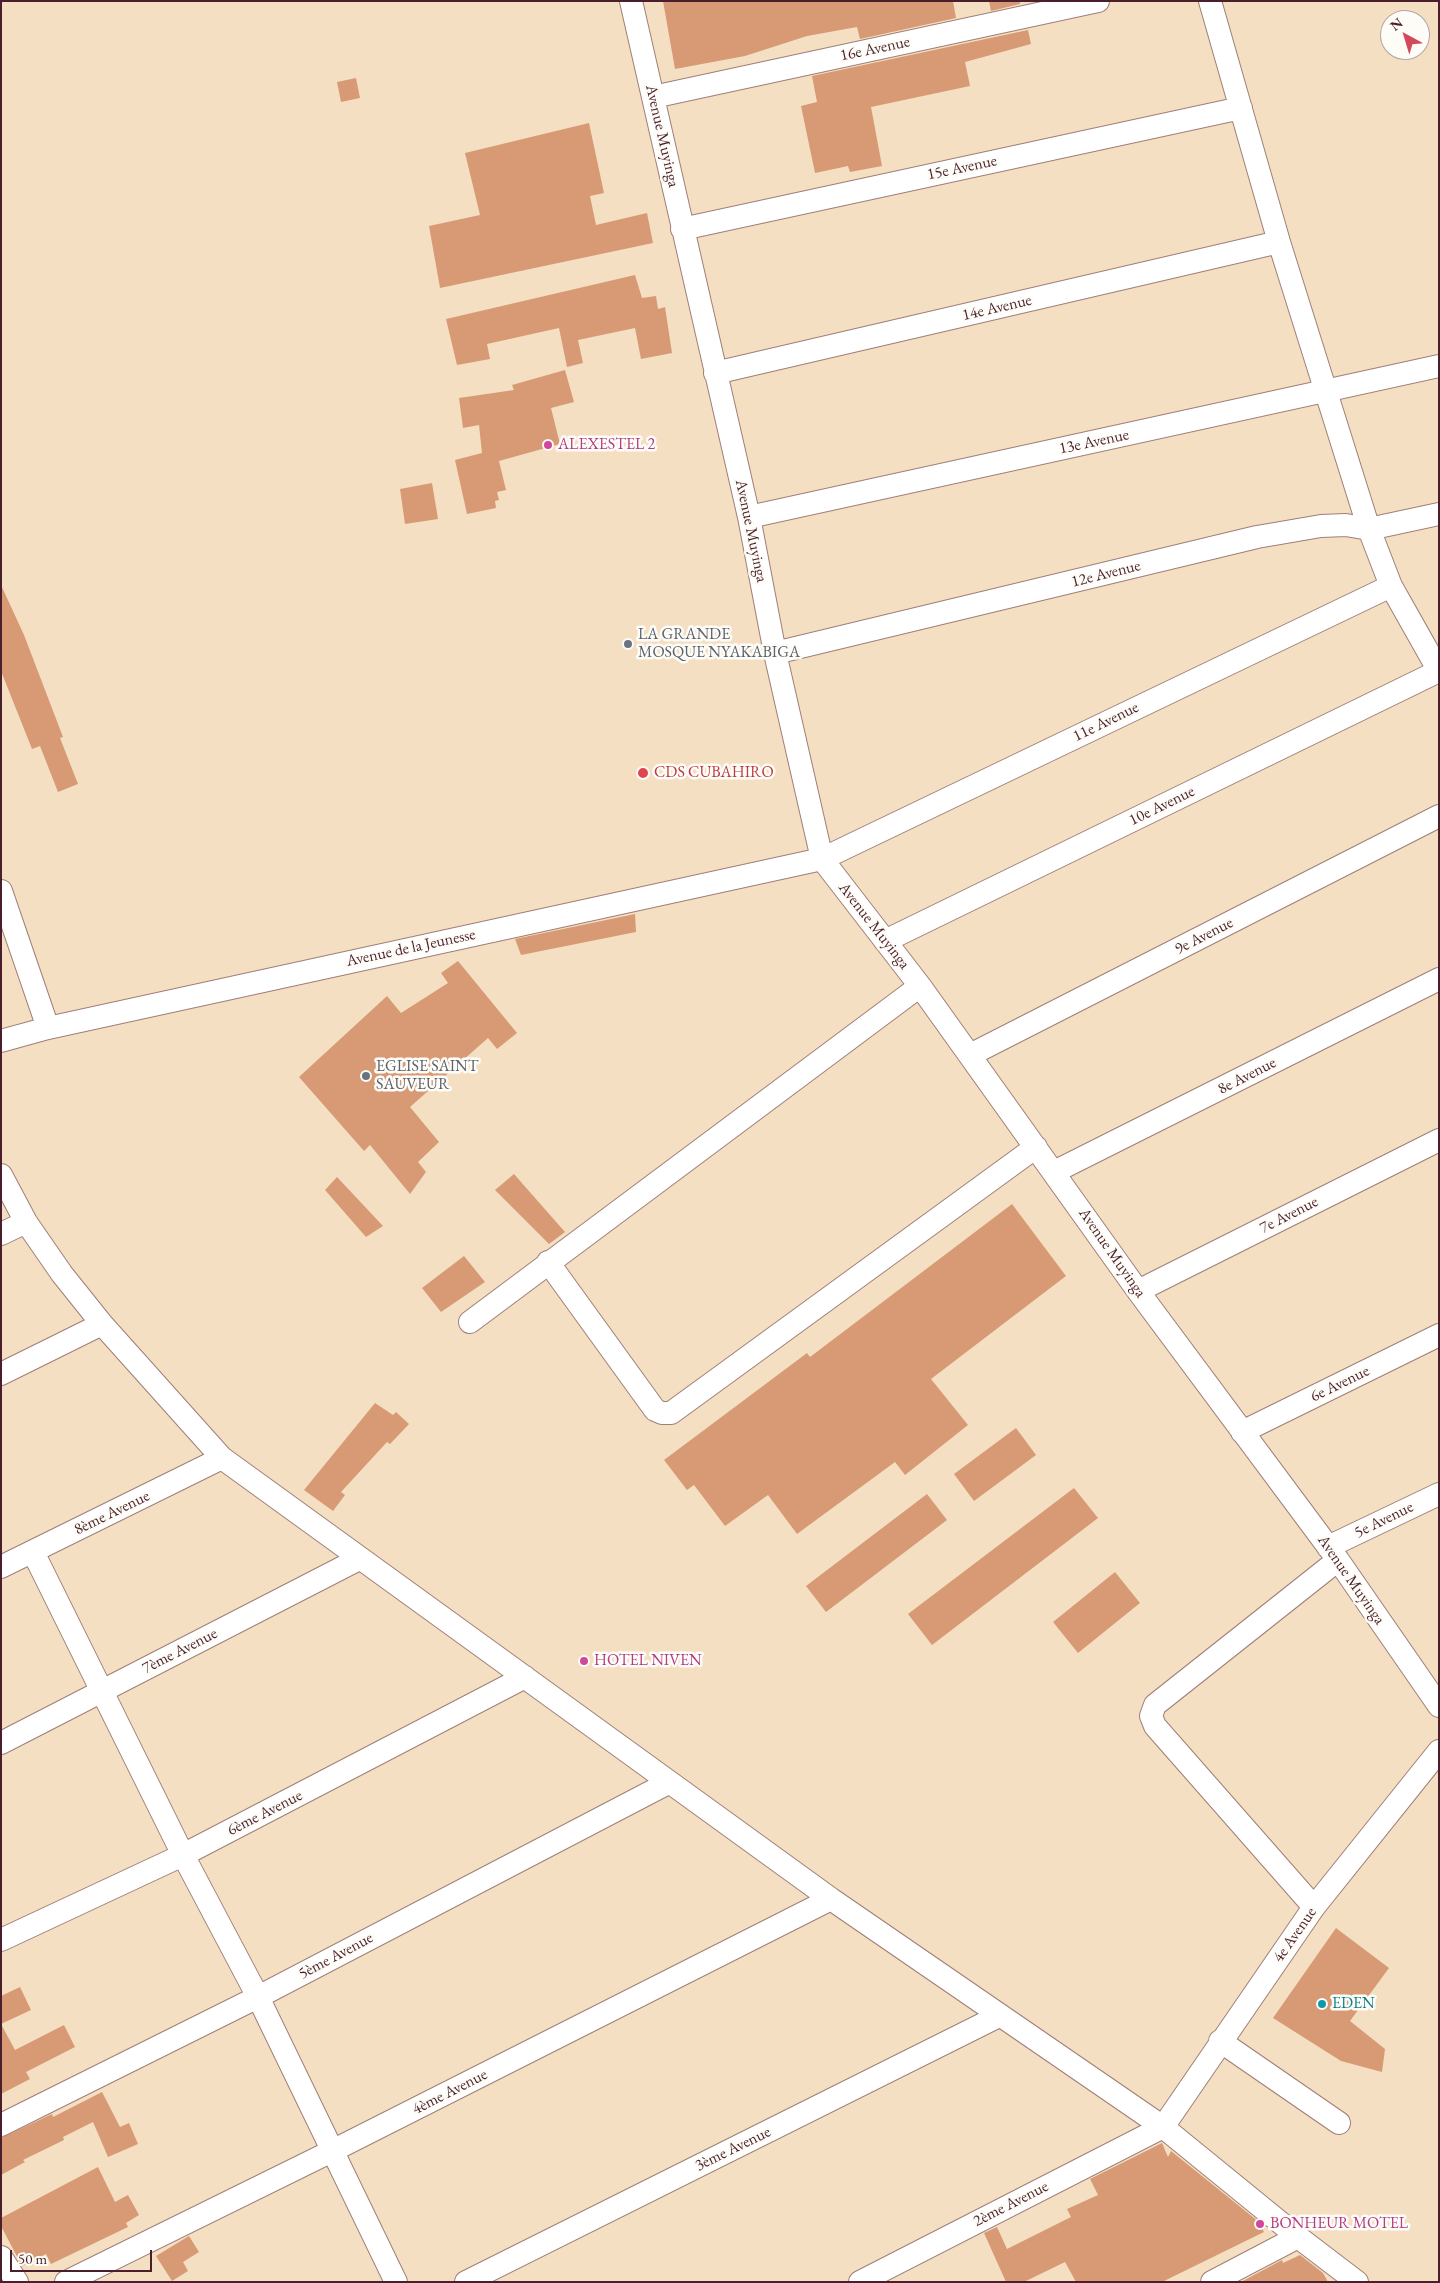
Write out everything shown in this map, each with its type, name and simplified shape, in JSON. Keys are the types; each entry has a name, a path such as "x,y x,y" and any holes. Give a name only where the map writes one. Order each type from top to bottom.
{"street":[{"name":"Avenue Muyinga","path":"631,1 749,517 775,653 822,859 920,986 1138,1291 1333,1554 1439,1706"},
{"name":"16e Avenue","path":"653,97 1098,1"},
{"path":"1210,1 1279,242 1369,529 1391,586 1439,671"},
{"name":"15e Avenue","path":"682,229 1241,108"},
{"name":"14e Avenue","path":"715,373 1279,242"},
{"name":"13e Avenue","path":"749,517 1439,366"},
{"name":"12e Avenue","path":"775,653 1256,537 1321,526 1346,525 1369,529 1439,514"},
{"name":"11e Avenue","path":"822,859 1391,586"},
{"name":"10e Avenue","path":"885,941 1439,671"},
{"name":"9e Avenue","path":"970,1055 1439,816"},
{"name":"Avenue de la Jeunesse","path":"1,1041 48,1028 822,859"},
{"path":"1,891 48,1028"},
{"name":"8e Avenue","path":"1054,1172 1439,979"},
{"path":"470,1322 920,986"},
{"name":"7e Avenue","path":"1138,1291 1439,1140"},
{"path":"548,1262 656,1410 662,1413 670,1413 1036,1147"},
{"path":"1,1176 26,1222 62,1274 102,1324 222,1458 668,1783 831,1899 1163,2127 1298,2237 1357,2282"},
{"path":"1,1234 26,1222"},
{"path":"1,1374 102,1324"},
{"name":"6e Avenue","path":"1242,1432 1439,1335"},
{"name":"8ème Avenue","path":"1,1567 222,1458"},
{"name":"5e Avenue","path":"1314,1907 1155,1726 1151,1716 1155,1705 1333,1554 1439,1494"},
{"path":"33,1552 183,1855 258,1997 334,2150 396,2282"},
{"name":"7ème Avenue","path":"1,1743 359,1559"},
{"name":"6ème Avenue","path":"1,1940 183,1855 525,1677"},
{"name":"4e Avenue","path":"1163,2127 1314,1907 1439,1751"},
{"name":"5ème Avenue","path":"1,2124 258,1997 668,1783"},
{"name":"4ème Avenue","path":"66,2282 334,2150 831,1899"},
{"name":"3ème Avenue","path":"466,2282 999,2016"},
{"path":"1220,2042 1339,2123"},
{"name":"2ème Avenue","path":"860,2282 1163,2127"},
{"path":"1212,2282 1298,2237"},
{"path":"1,2257 17,2282"}],"building":[{"path":"663,1 953,1 956,18 860,39 857,27 807,36 745,56 675,69"},
{"path":"989,1 1020,1 1020,4 991,11"},
{"path":"1028,30 1031,44 965,62 970,86 871,107 882,166 850,172 848,166 815,173 801,106 817,102 812,76"},
{"path":"356,78 360,98 341,102 337,82"},
{"path":"589,123 604,193 590,196 596,225 647,213 653,243 440,288 429,226 480,215 465,153"},
{"path":"635,275 642,298 656,296 658,309 665,307 672,353 641,359 635,328 578,340 583,363 567,367 559,328 487,344 490,359 457,365 446,319"},
{"path":"565,370 574,402 551,408 560,444 499,461 506,490 497,492 499,500 495,501 496,508 467,514 455,460 482,453 479,425 463,428 459,398 514,390 512,385"},
{"path":"432,483 438,519 405,524 400,489"},
{"path":"1,585 24,635 63,737 60,738 78,784 58,792 40,746 32,749 1,671"},
{"path":"635,914 636,932 521,955 515,939"},
{"path":"458,961 517,1033 497,1049 488,1038 410,1107 439,1142 418,1162 426,1172 410,1194 370,1145 364,1151 299,1077 387,996 401,1013 448,983 441,973"},
{"path":"514,1174 565,1232 549,1244 495,1190"},
{"path":"337,1177 383,1226 366,1237 325,1190"},
{"path":"1012,1204 1066,1276 931,1379 968,1425 905,1475 895,1462 797,1534 768,1495 725,1526 694,1485 687,1490 664,1460 807,1353 810,1357"},
{"path":"464,1256 485,1282 441,1312 422,1288"},
{"path":"375,1403 393,1415 396,1412 409,1424 390,1444 387,1442 341,1492 345,1495 333,1511 304,1490"},
{"path":"1016,1428 1036,1455 974,1501 954,1474"},
{"path":"1074,1488 1098,1518 932,1645 908,1614"},
{"path":"927,1494 947,1520 826,1612 806,1586"},
{"path":"1115,1572 1140,1603 1078,1653 1053,1622"},
{"name":"EDEN","path":"1336,1928 1389,1968 1350,2021 1385,2049 1382,2072 1341,2061 1273,2018"},
{"path":"20,1987 31,2010 1,2024 1,1996"},
{"path":"1,2024 15,2050 64,2025 75,2047 26,2072 30,2079 1,2094"},
{"path":"102,2092 120,2127 129,2123 138,2144 108,2157 93,2122 63,2137 64,2140 23,2160 25,2162 1,2175 1,2138 52,2114 53,2117"},
{"path":"1162,2143 1168,2157 1171,2151 1259,2222 1264,2232 1162,2282 1076,2282 1065,2262 1024,2282 1006,2282 984,2233 997,2227 1007,2249 1071,2217 1067,2209 1098,2195 1090,2179"},
{"path":"98,2167 115,2202 128,2195 139,2215 126,2223 128,2227 51,2264 46,2254 22,2266 1,2226 1,2218"},
{"path":"189,2236 199,2252 183,2262 188,2271 172,2281 156,2256"},
{"path":"1300,2255 1323,2273 1328,2282 1241,2282 1282,2260 1283,2263"}],"place":[{"name":"ALEXESTEL 2","path":"548,445"},
{"name":"LA GRANDE MOSQUE NYAKABIGA","path":"628,644"},
{"name":"CDS CUBAHIRO","path":"643,773"},
{"name":"EGLISE SAINT SAUVEUR","path":"366,1076"},
{"name":"HOTEL NIVEN","path":"584,1661"},
{"name":"EDEN","path":"1322,2004"},
{"name":"BONHEUR MOTEL","path":"1260,2224"}]}
